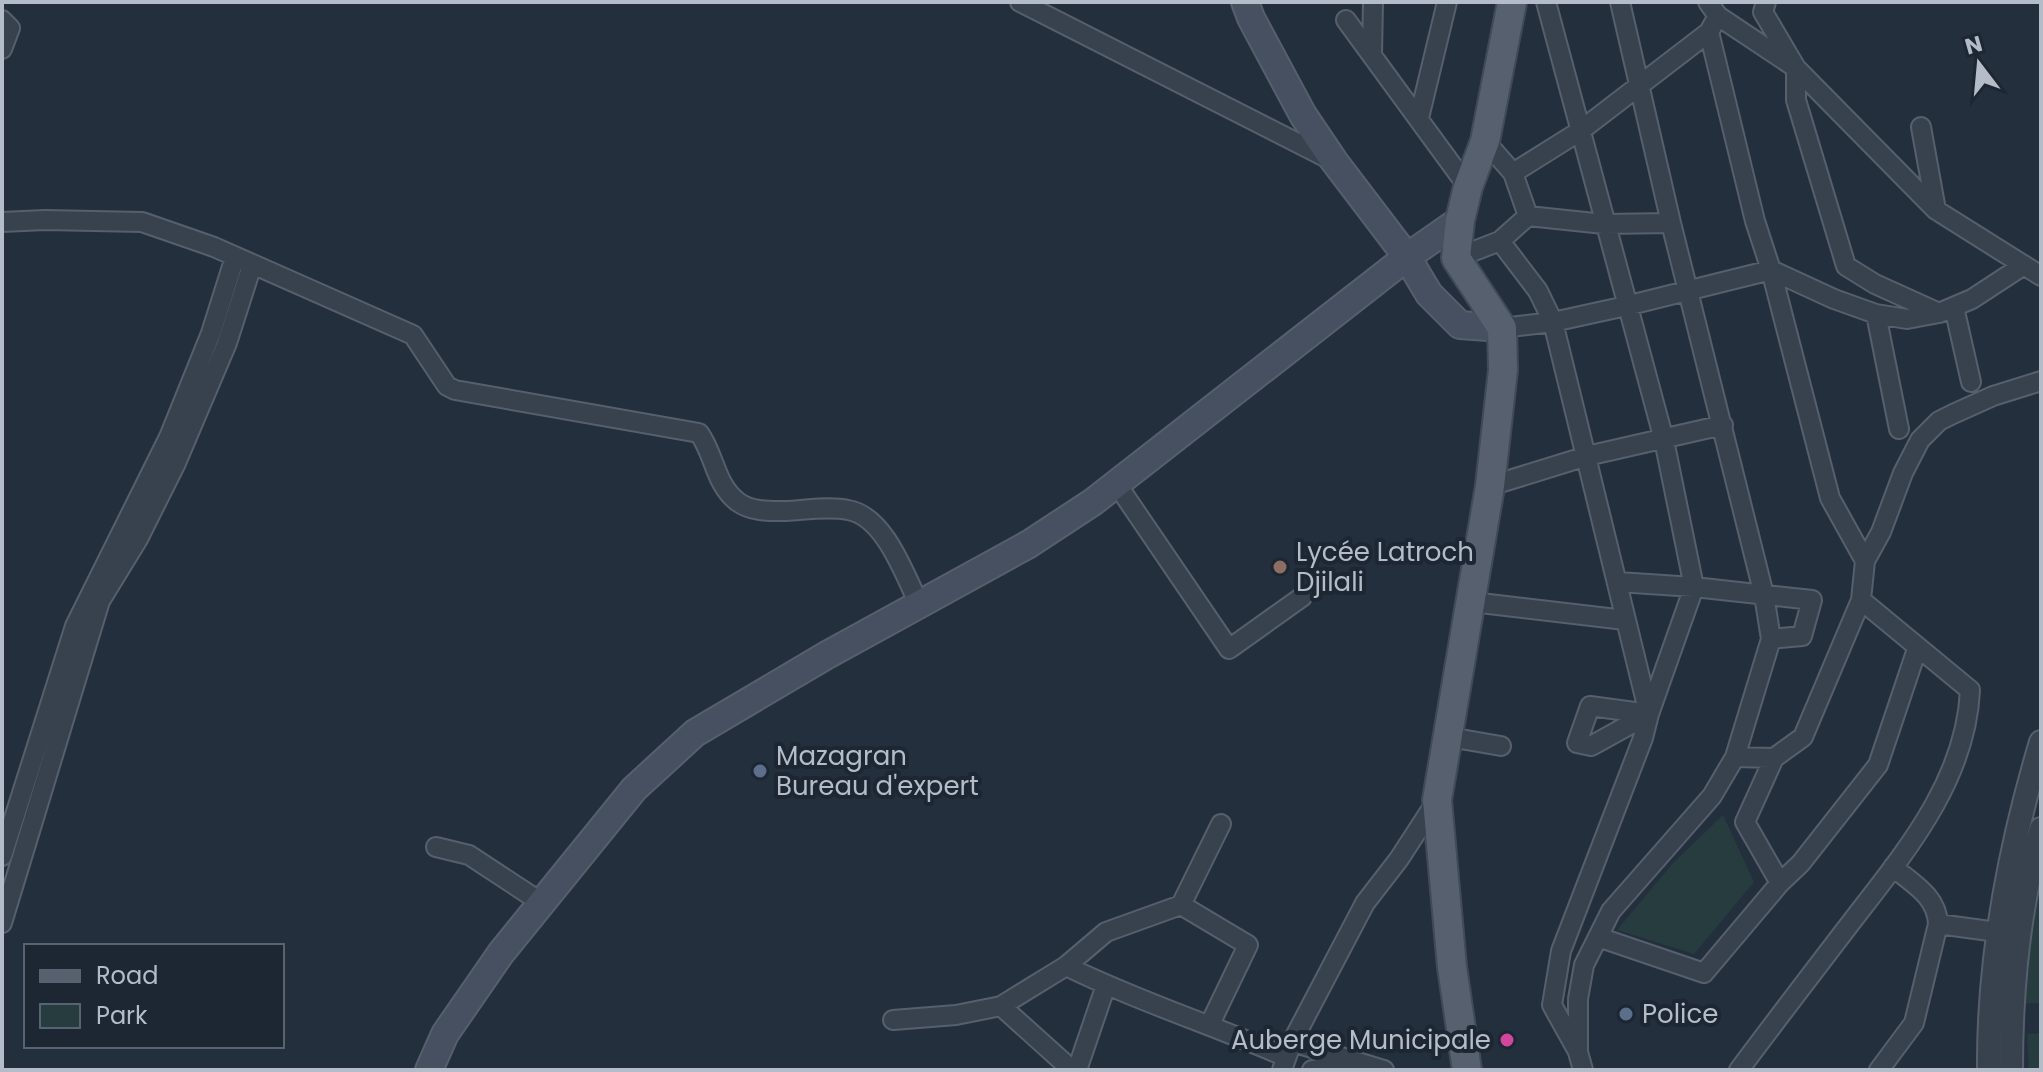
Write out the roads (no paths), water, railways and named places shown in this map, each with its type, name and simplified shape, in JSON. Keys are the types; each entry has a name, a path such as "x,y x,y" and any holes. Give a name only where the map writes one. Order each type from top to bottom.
{"main road":[{"path":"1245,2 1303,115 1407,257 1429,294 1460,325 1502,328"},
{"path":"1467,1070 1452,967 1437,800 1490,486 1501,404 1502,328 1456,258 1460,220 1485,141 1512,2"},
{"path":"429,1070 445,1034 501,953 634,789 695,733 827,655 1029,544 1116,483 1407,257 1460,220"}],"street":[{"path":"1020,2 1334,161"},
{"path":"1372,54 1373,2"},
{"path":"1419,118 1447,2"},
{"path":"1546,2 1664,440 1694,587 1643,738 1561,951 1552,1005 1581,1061"},
{"path":"1581,1061 1578,999 1584,965 1611,911 1712,796 1735,757 1771,639 1764,595 1671,223 1620,2"},
{"path":"1766,2 1763,12 1796,68 1796,100 1846,266 1875,284 1946,310"},
{"path":"1513,173 1580,131 1639,84 1712,16"},
{"path":"1712,16 1796,68 1936,210 2041,276"},
{"path":"1712,16 1755,221 1771,270 1830,498 1865,561"},
{"path":"2,20 10,28 2,49"},
{"path":"1346,20 1468,187"},
{"path":"1921,127 1936,210"},
{"path":"1485,141 1513,173 1528,216"},
{"path":"1456,258 1500,241 1528,216 1604,224 1671,223"},
{"path":"2,222 142,222 214,247 413,335 447,386 455,390 693,430 705,441 724,490 740,504 760,511 849,510 868,518 881,530 920,606"},
{"path":"1500,241 1538,291 1553,322 1649,714"},
{"path":"2,856 10,805 75,626 169,437 244,261"},
{"path":"2,923 100,601 138,539 176,463 227,343 244,261"},
{"path":"1502,328 1553,322 1771,270 1834,299 1876,314 1907,319 1946,310 1984,292 2024,265"},
{"path":"1946,310 1971,382"},
{"path":"1876,314 1899,429"},
{"path":"1780,883 1745,822 1774,758 1803,737 1861,600 1865,561 1881,532 1903,473 1920,440 1939,421 1953,414 1993,396 2041,381"},
{"path":"1490,486 1587,456 1723,425"},
{"path":"1116,483 1229,649 1302,597"},
{"path":"1618,582 1812,600 1802,636 1771,639"},
{"path":"1739,1070 1893,867 1940,798 1969,719 1970,690 1861,600"},
{"path":"1472,602 1625,620"},
{"path":"1598,937 1704,973 1780,883 1801,863 1878,765 1917,649"},
{"path":"1449,737 1501,746"},
{"path":"1989,1070 1990,997 1997,932 2021,807 2041,742"},
{"path":"1735,757 1774,758"},
{"path":"1287,1056 1365,903 1399,859 1437,800"},
{"path":"10,805 36,812"},
{"path":"893,1020 956,1015 1001,1006 1066,966 1106,932 1181,905 1221,824"},
{"path":"2011,1070 2014,971 2022,904 2041,829"},
{"path":"436,847 469,855 542,903"},
{"path":"1879,1070 1914,1023 1938,924 1937,910 1932,901 1893,867"},
{"path":"1181,905 1248,945 1210,1024"},
{"path":"1938,924 1997,932"},
{"path":"1066,966 1106,985 1287,1056 1356,1062 1384,1070"},
{"path":"1001,1006 1074,1070 1106,985"},
{"path":"1312,1070 1356,1062"}],"place":[{"name":"Lycée Latroch Djilali","path":"1280,567"},
{"name":"Mazagran Bureau d'expert","path":"760,771"},
{"name":"Police","path":"1626,1014"},
{"name":"Auberge Municipale","path":"1507,1040"}]}
